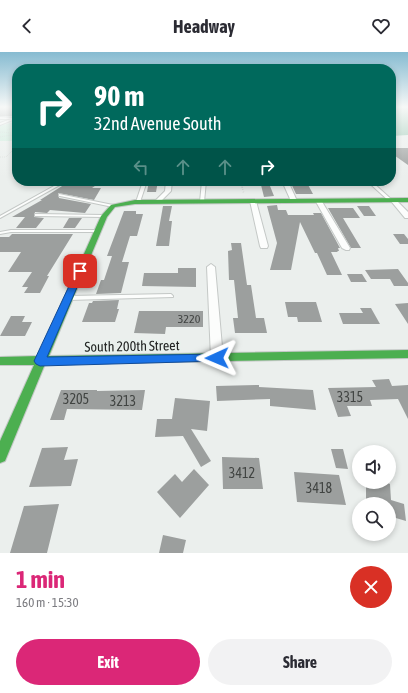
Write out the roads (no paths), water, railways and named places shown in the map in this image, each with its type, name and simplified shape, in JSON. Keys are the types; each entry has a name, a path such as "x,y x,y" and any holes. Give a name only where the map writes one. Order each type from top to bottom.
{"street":[{"path":"168,186 168,191 175,202"},
{"path":"287,186 294,201"},
{"path":"157,202 168,191"},
{"path":"318,200 346,248"},
{"path":"391,200 408,216"},
{"path":"0,456 104,216 113,206 138,202 408,200"},
{"path":"248,201 264,246"},
{"path":"211,267 217,358"},
{"name":"South 200th Street","path":"0,361 408,354"}],"lane":[{"path":"1,215 56,186"},
{"path":"138,202 143,186"},
{"path":"202,202 204,186"},
{"path":"375,186 391,200"},
{"path":"60,195 113,206"},
{"path":"36,215 104,216"},
{"path":"0,233 11,231 98,231"},
{"path":"68,298 171,296"}]}
